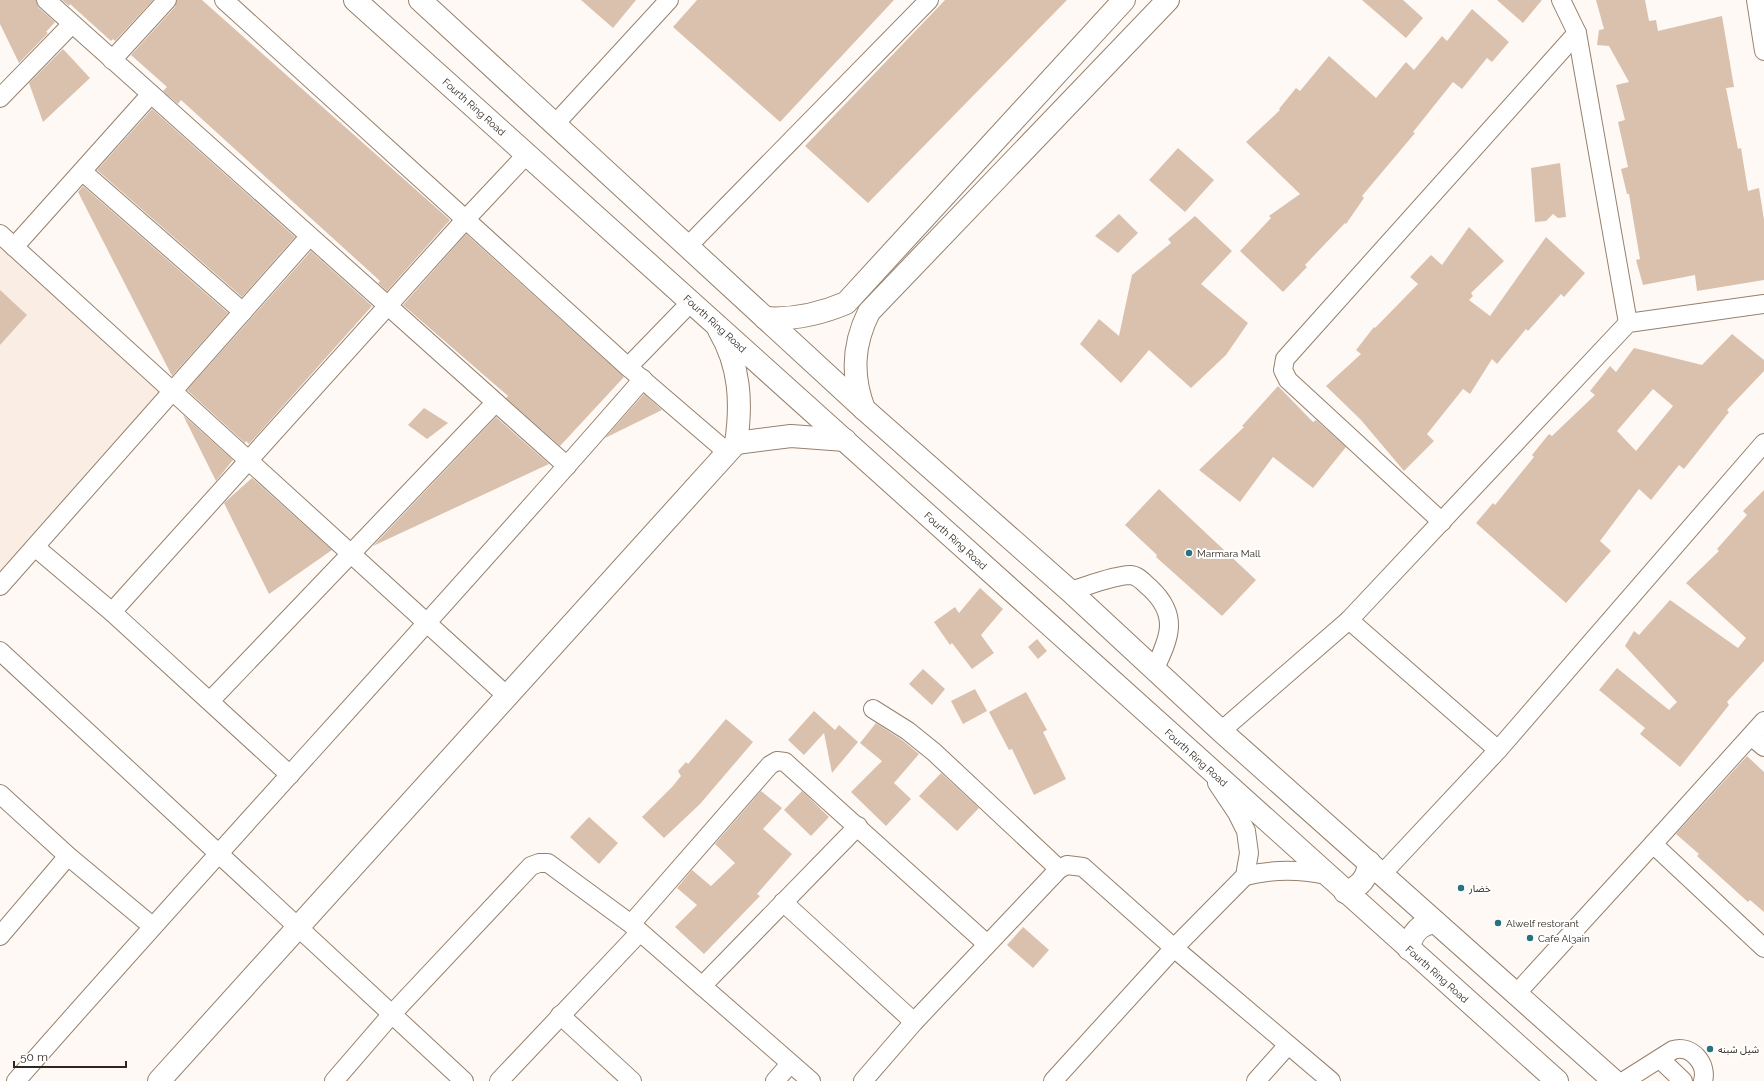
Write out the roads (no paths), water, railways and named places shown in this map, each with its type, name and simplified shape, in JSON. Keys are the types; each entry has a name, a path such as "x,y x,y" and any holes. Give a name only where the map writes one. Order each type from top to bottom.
{"main road":[{"name":"Fourth Ring Road","path":"355,0 692,301 1205,766 1557,1081"},
{"path":"420,0 687,247 864,408 1070,591 1155,668 1221,731 1376,868 1515,995 1614,1081"},
{"path":"765,318 804,316 846,303 1124,0"},
{"path":"864,408 856,384 855,360 859,335 869,312 1168,0"},
{"path":"159,1081 298,929 506,695 731,447 740,422 738,379 724,338 713,320"},
{"path":"731,447 791,436 845,440"},
{"path":"1345,892 1352,890 1363,882 1369,869 1376,868"},
{"path":"1409,949 1415,931 1424,924 1435,922"}],"street":[{"path":"46,0 309,237 389,306 495,403 567,466"},
{"path":"112,60 167,0"},
{"path":"224,0 628,367 731,447"},
{"path":"555,124 669,0"},
{"path":"687,247 929,0"},
{"path":"1561,0 1577,33 1628,323"},
{"path":"1756,0 1764,51"},
{"path":"0,98 72,24"},
{"path":"1442,522 1288,380 1283,370 1285,359 1577,33"},
{"path":"14,247 83,172 151,94"},
{"path":"112,612 465,220 527,154"},
{"path":"83,172 243,312"},
{"path":"0,234 173,392 249,459 350,554 506,695"},
{"path":"0,586 309,237"},
{"path":"628,367 692,301"},
{"path":"1221,731 1349,620 1628,323 1764,304"},
{"path":"16,1081 152,926 218,856 643,379"},
{"path":"210,701 495,403"},
{"path":"1376,868 1498,750 1764,443"},
{"path":"35,547 112,612 290,775"},
{"path":"1070,591 1130,575 1138,577 1160,598 1170,619 1170,628 1166,645 1155,668"},
{"path":"1349,620 1498,750"},
{"path":"0,651 218,856 464,1081"},
{"path":"873,709 908,731 934,752 1059,869"},
{"path":"1515,995 1764,721"},
{"path":"1751,736 1764,747"},
{"path":"499,1081 560,1015 635,928 770,765 777,762 785,762 858,826 987,944"},
{"path":"1053,1081 1174,948 1245,876 1249,853 1246,831 1237,813 1205,766"},
{"path":"0,794 68,856 152,926"},
{"path":"702,986 858,826"},
{"path":"1653,844 1764,948"},
{"path":"0,936 68,856"},
{"path":"334,1081 392,1015 531,866 548,863 635,928 811,1081"},
{"path":"863,1081 914,1022 987,944 1059,869 1067,865 1083,867 1174,948 1331,1081"},
{"path":"1245,876 1277,870 1310,872 1326,875"},
{"path":"783,902 914,1022"},
{"path":"560,1015 632,1081"},
{"path":"1256,1081 1288,1045"},
{"path":"1624,1081 1673,1050 1687,1049 1702,1064 1704,1070 1703,1081"},
{"path":"1660,1059 1683,1081"},
{"path":"775,1081 790,1064"}],"place":[{"name":"Marmara Mall","path":"1189,553"},
{"name":"خضار","path":"1461,888"},
{"name":"Alwelf restorant","path":"1498,923"},
{"name":"Cafe Al3ain","path":"1530,938"},
{"name":"شيل شبنه","path":"1710,1049"}]}
